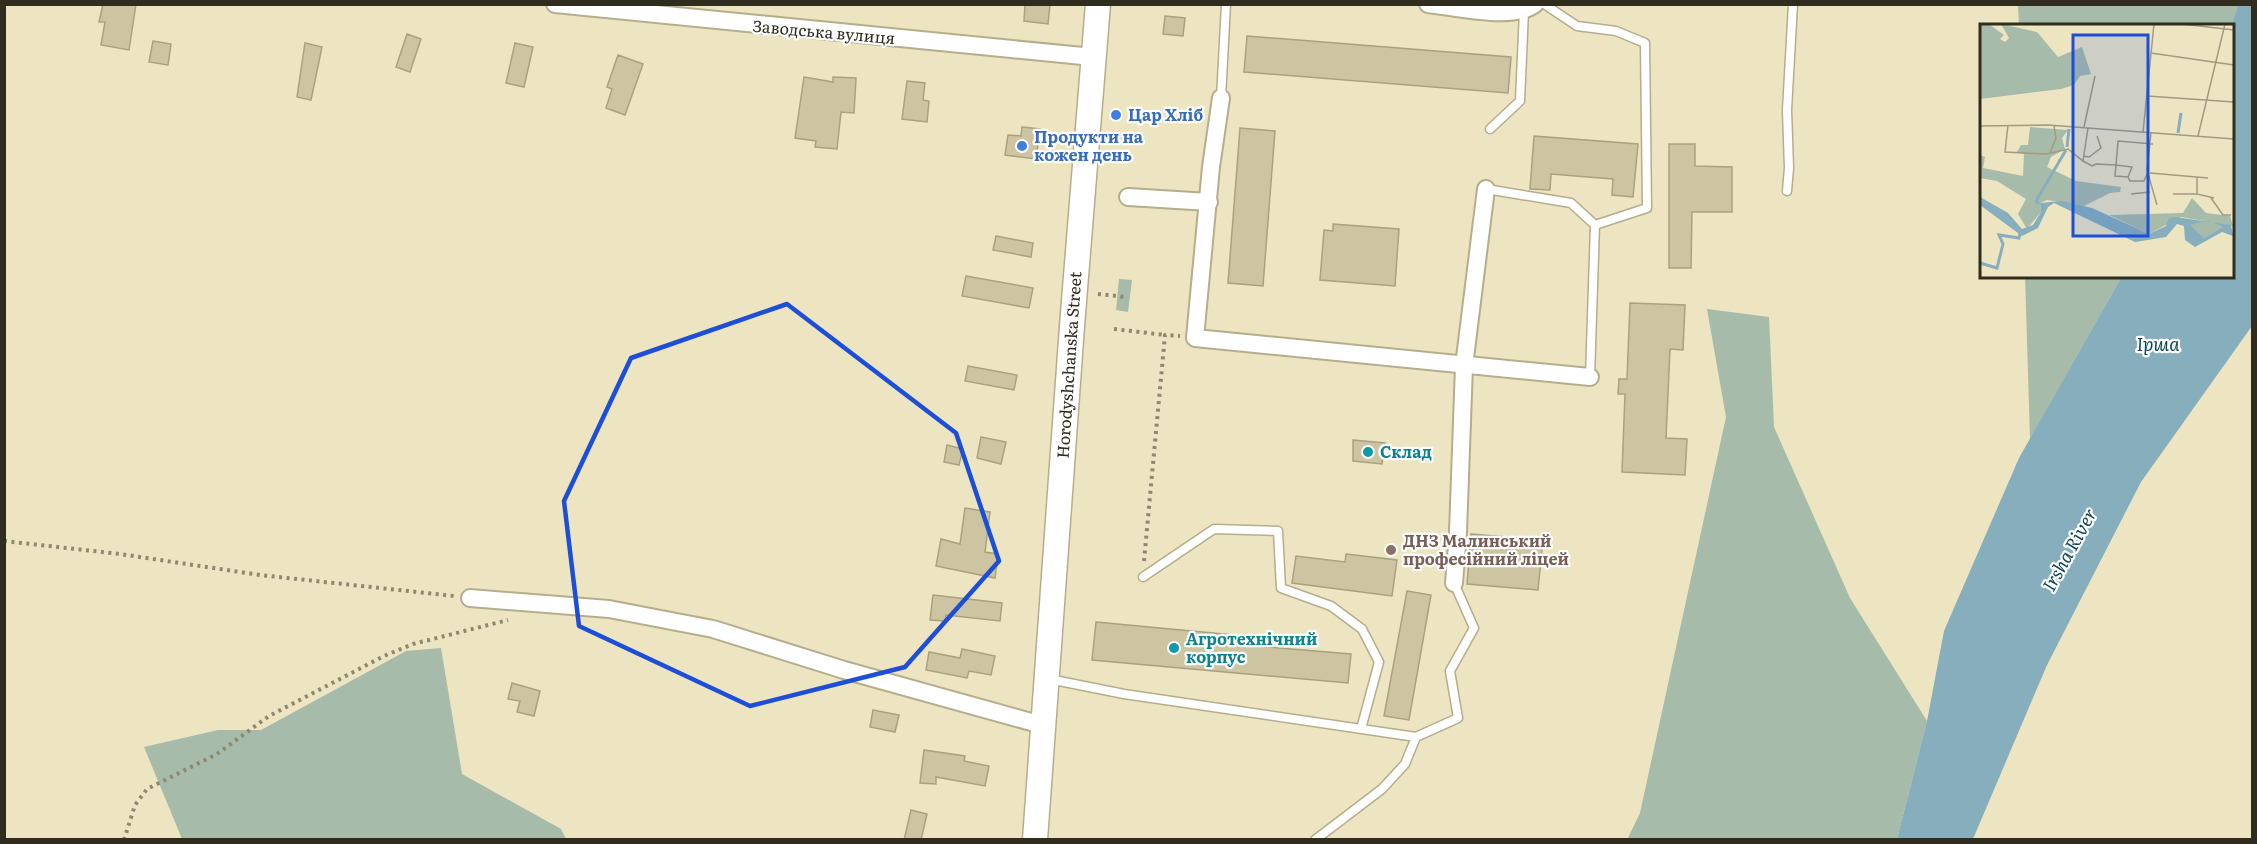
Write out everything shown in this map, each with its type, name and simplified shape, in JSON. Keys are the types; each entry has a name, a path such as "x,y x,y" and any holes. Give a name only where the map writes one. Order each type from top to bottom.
{"street":[{"name":"Заводська вулиця","path":"555,4 684,11 1093,57"},
{"name":"Horodyshchanska Street","path":"1035,840 1098,4"},
{"path":"1428,4 1508,12 1530,8"},
{"path":"1221,98 1195,338 1590,377"},
{"path":"1454,583 1464,366 1486,189"},
{"path":"1128,197 1209,202"},
{"path":"470,598 609,609 712,629 773,646 844,670 1042,725"}],"lane":[{"path":"1221,98 1226,4"},
{"path":"1544,4 1577,26 1616,31 1645,44 1647,208 1595,225"},
{"path":"1787,191 1787,110 1793,4"},
{"path":"1490,129 1520,101 1530,8"},
{"path":"1486,189 1571,203 1595,225 1590,377"},
{"path":"1143,577 1214,529 1278,531 1281,588 1331,606 1362,629 1379,662 1361,729"},
{"path":"1046,678 1124,694 1416,737 1458,718 1450,671 1474,628 1454,583"},
{"path":"1315,840 1390,781 1406,764 1416,737"}],"path":[{"path":"1098,294 1126,297"},
{"path":"1114,329 1195,338"},
{"path":"1143,577 1165,335"},
{"path":"4,541 120,554 260,575 470,598"},
{"path":"124,840 135,805 147,789 210,759 269,717 384,656 413,644 514,618"}],"highlighted area":[{"path":"787,304 956,433 999,561 905,667 750,706 579,626 564,501 631,358"}],"green space":[{"path":"2018,4 2238,5 2232,24 2019,24"},
{"path":"2025,278 2121,278 2030,439"},
{"path":"1119,279 1132,280 1128,312 1116,310"},
{"path":"1707,309 1769,317 1774,427 1850,598 1927,721 1897,839 1627,840 1640,813 1726,417"},
{"path":"441,648 462,774 561,829 566,839 182,839 144,747 218,730 261,730 406,651"}],"water":[{"name":"Ірша","path":"2238,5 2252,5 2252,326 2141,482 2047,665 1973,839 1897,839 1927,721 1944,631 2019,458 2121,278 2233,278 2232,24"}],"building":[{"path":"103,4 136,4 129,50 101,45 105,22 99,22"},
{"path":"1025,4 1050,4 1048,24 1024,21"},
{"path":"1165,16 1185,18 1183,36 1163,34"},
{"path":"407,34 421,39 410,72 396,67"},
{"path":"1247,36 1511,57 1508,93 1244,72"},
{"path":"153,41 171,44 168,65 149,62"},
{"path":"305,43 322,47 311,100 297,97"},
{"path":"515,43 533,47 524,87 506,83"},
{"path":"618,55 643,64 625,115 606,108 612,89 607,87"},
{"path":"804,77 833,82 833,77 856,78 854,113 841,112 837,149 815,147 816,141 795,138"},
{"path":"907,81 925,83 923,100 929,101 927,122 902,119"},
{"name":"Продукти на кожен день","path":"1022,127 1040,129 1036,159 1005,155 1008,135 1021,136"},
{"path":"1240,128 1275,131 1263,286 1228,283"},
{"path":"1534,136 1638,144 1633,197 1612,195 1613,179 1551,174 1550,190 1530,189"},
{"path":"1669,144 1695,144 1695,166 1732,167 1732,212 1692,212 1691,268 1669,268"},
{"path":"1333,224 1399,229 1395,286 1320,280 1324,230 1333,231"},
{"path":"996,236 1033,243 1031,257 993,250"},
{"path":"966,276 1033,288 1029,308 962,296"},
{"path":"1630,303 1685,305 1683,350 1670,349 1666,438 1687,439 1685,475 1622,472 1625,394 1618,394 1619,379 1627,379"},
{"path":"968,366 1017,375 1014,390 965,381"},
{"path":"981,437 1006,442 1001,464 977,458"},
{"name":"Склад","path":"1353,440 1385,443 1382,464 1353,461"},
{"path":"947,445 963,449 959,465 944,462"},
{"path":"965,508 990,512 985,552 998,554 995,578 936,566 941,539 960,544"},
{"path":"1471,534 1543,540 1538,590 1467,584"},
{"path":"1346,554 1397,560 1392,596 1292,583 1296,556 1345,562"},
{"path":"1407,591 1431,595 1409,720 1384,716"},
{"path":"933,595 1002,603 1000,621 946,615 945,621 930,620"},
{"name":"Агротехнічний корпус","path":"1096,622 1255,637 1254,646 1351,654 1348,683 1092,660"},
{"path":"962,649 995,656 991,675 969,671 967,678 926,670 929,652 960,658"},
{"path":"512,683 540,691 534,716 517,712 520,701 508,699"},
{"path":"873,710 899,715 895,732 870,727"},
{"path":"924,750 965,756 964,761 989,766 985,786 936,777 936,784 920,783"},
{"path":"911,810 927,814 921,840 904,840"}],"place":[{"name":"Цар Хліб","path":"1116,115"},
{"name":"Продукти на кожен день","path":"1022,146"},
{"name":"Склад","path":"1368,452"},
{"name":"ДНЗ Малинський професійний ліцей","path":"1391,550"},
{"name":"Агротехнічний корпус","path":"1174,648"}],"water label":[{"name":"Irsha River","path":"2070,550"}]}
